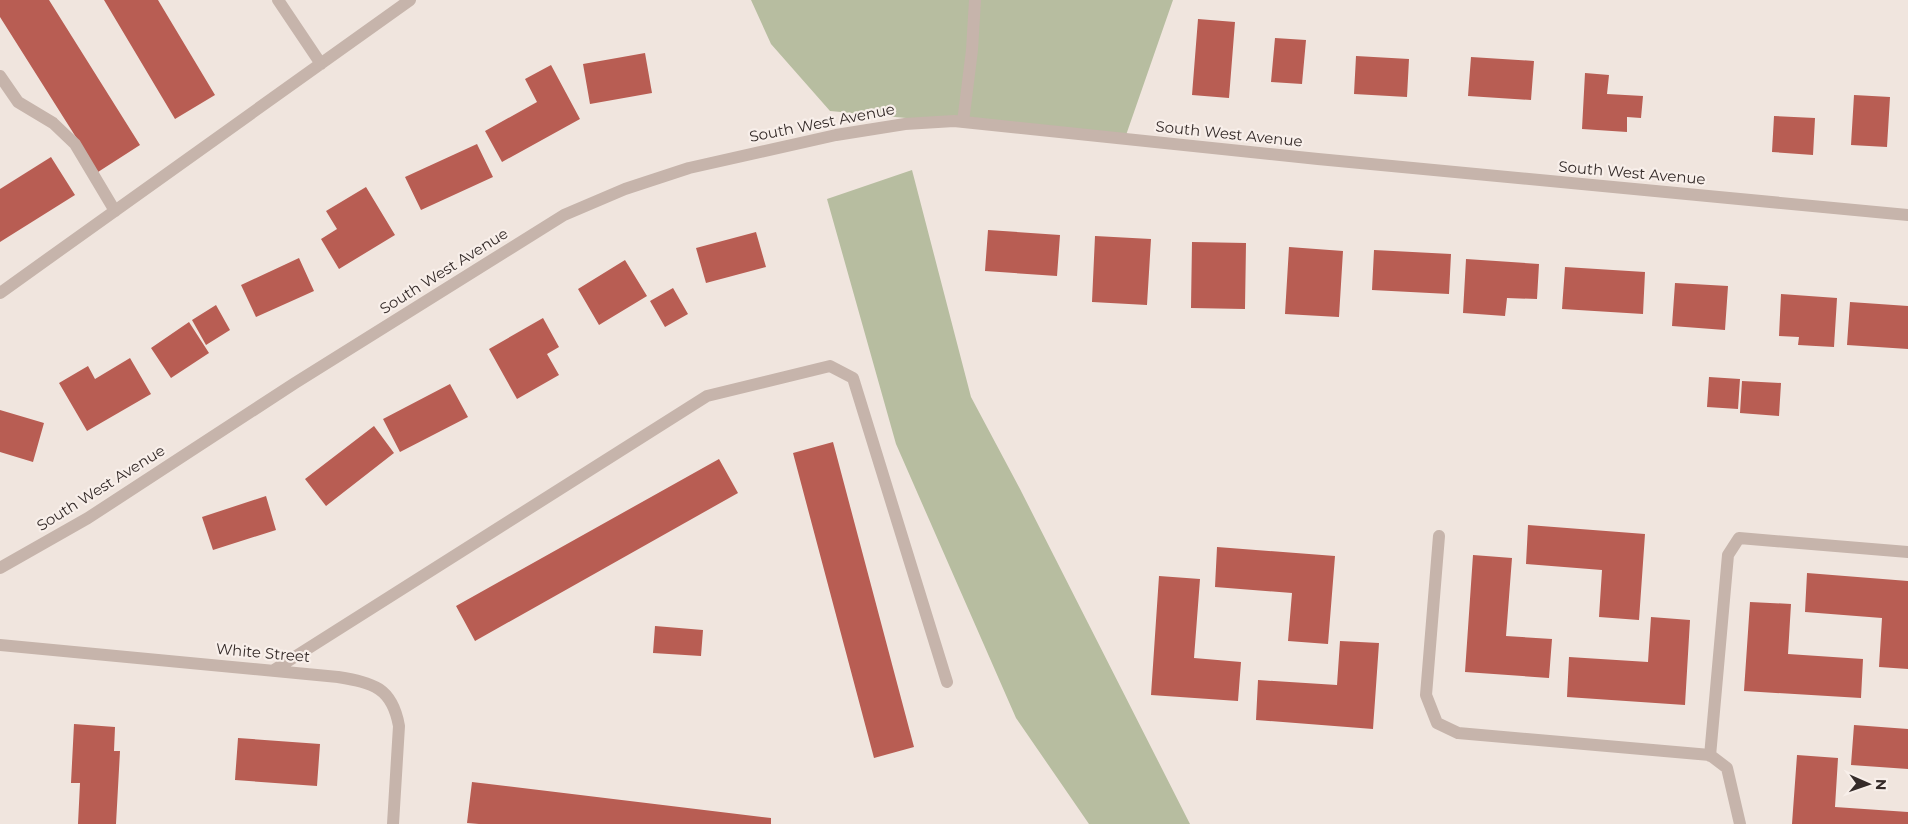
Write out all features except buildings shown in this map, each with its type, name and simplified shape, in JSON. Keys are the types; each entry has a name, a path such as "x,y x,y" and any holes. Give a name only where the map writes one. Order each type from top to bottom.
{"street":[{"path":"278,0 321,64"},
{"path":"0,294 410,0"},
{"path":"963,122 972,50 975,0"},
{"path":"0,76 18,102 53,123 75,144 115,211"},
{"name":"South West Avenue","path":"0,568 88,518 295,384 564,215 625,189 698,166 836,135 905,124 963,122 1328,160 1908,215"},
{"path":"274,670 707,396 830,366 853,378 947,682"},
{"path":"1439,536 1426,695 1437,723 1458,733 1710,756 1727,768 1740,824"},
{"path":"1710,756 1728,555 1739,538 1908,552"},
{"name":"White Street","path":"0,645 338,677 361,681 376,687 388,696 396,713 399,726 393,824"}],"green space":[{"path":"751,0 1173,0 1125,138 830,111 771,44"},
{"path":"912,170 971,397 1020,489 1190,824 1089,824 1016,718 896,444 827,199"}]}
